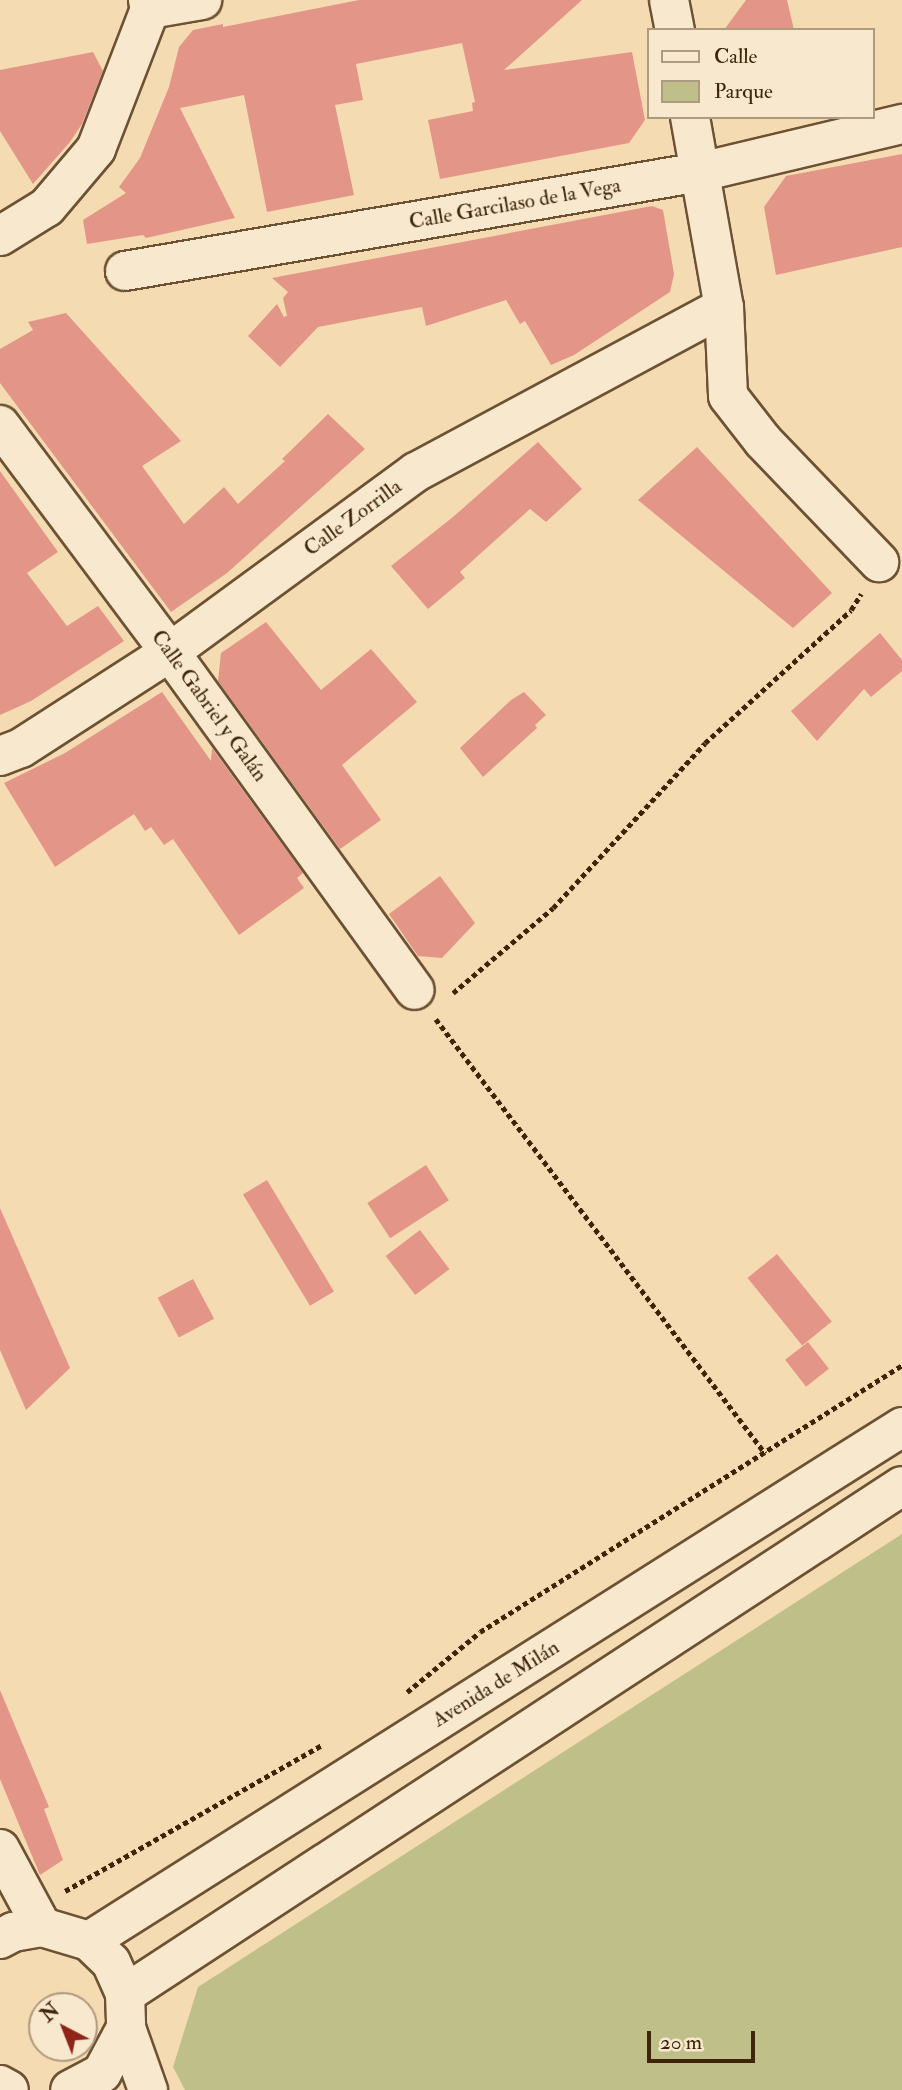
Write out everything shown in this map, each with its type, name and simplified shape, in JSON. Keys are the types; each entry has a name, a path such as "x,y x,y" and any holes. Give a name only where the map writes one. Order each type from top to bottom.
{"street":[{"path":"0,236 47,207 96,149 149,5 202,0"},
{"path":"669,0 675,28"},
{"path":"690,119 724,307 728,396 764,441 879,562"},
{"name":"Calle Garcilaso de la Vega","path":"125,271 700,172 902,124"},
{"name":"Calle Zorrilla","path":"0,756 21,748 170,652 416,472 724,307"},
{"name":"Calle Gabriel y Galán","path":"0,425 170,652 423,1001"},
{"name":"Avenida de Milán","path":"89,1941 902,1427"},
{"path":"70,2090 102,2073 125,2011 902,1486"},
{"path":"0,1849 37,1918 89,1941 111,1962 148,2090"},
{"path":"0,1939 37,1918"},
{"path":"0,2085 9,2090"}],"path":[{"path":"765,1453 423,1001 553,908 705,743 851,610 879,562"},
{"path":"396,1701 480,1632 902,1365"},
{"path":"37,1918 325,1744"}],"green space":[{"path":"902,1534 902,2090 185,2090 173,2067 198,1987"}],"building":[{"path":"359,0 582,0 504,70 632,52 645,120 629,143 440,179 428,120 473,111 472,103 475,102 462,43 356,64 363,100 335,105 354,195 267,212 244,95 180,108 235,218 146,238 143,235 87,244 83,220 126,193 119,187 140,158 169,87 179,47 193,30 223,24 223,27"},
{"path":"746,0 787,0 794,28 725,28"},
{"path":"93,52 103,71 82,124 33,184 0,131 0,70"},
{"path":"902,154 902,247 776,275 764,207 786,176"},
{"path":"652,206 663,210 674,274 670,292 574,355 551,365 525,321 520,324 506,300 426,326 422,307 318,327 280,367 248,336 277,304 284,317 287,316 283,298 288,292 272,278"},
{"path":"66,313 181,441 142,466 184,524 224,487 238,504 285,461 282,459 328,414 365,449 227,573 171,612 0,383 0,349 33,330 28,322"},
{"path":"538,442 582,489 546,522 530,509 460,572 465,578 428,609 391,566 453,517"},
{"path":"697,447 832,593 793,628 638,500"},
{"path":"0,471 58,552 27,573 67,626 98,606 124,641 31,701 0,715"},
{"path":"266,622 321,690 371,649 417,702 342,765 381,820 340,849 218,681 221,653"},
{"path":"880,633 902,660 902,671 871,697 864,689 817,741 791,711"},
{"path":"162,692 211,761 212,748 303,873 297,878 304,888 239,935 173,839 164,845 151,827 145,831 134,814 55,867 4,783 65,753"},
{"path":"524,692 546,715 535,725 537,728 483,777 460,748 511,700"},
{"path":"440,876 475,923 442,958 418,956 389,914"},
{"path":"426,1165 449,1200 390,1238 367,1203"},
{"path":"267,1180 334,1291 310,1306 243,1194"},
{"path":"0,1208 70,1368 26,1410 0,1350"},
{"path":"420,1230 449,1269 415,1295 386,1256"},
{"path":"777,1254 832,1322 802,1346 747,1278"},
{"path":"193,1279 214,1319 179,1338 158,1298"},
{"path":"808,1342 829,1369 806,1387 785,1360"},
{"path":"0,1690 49,1807 44,1809 63,1860 40,1875 0,1779"}]}
